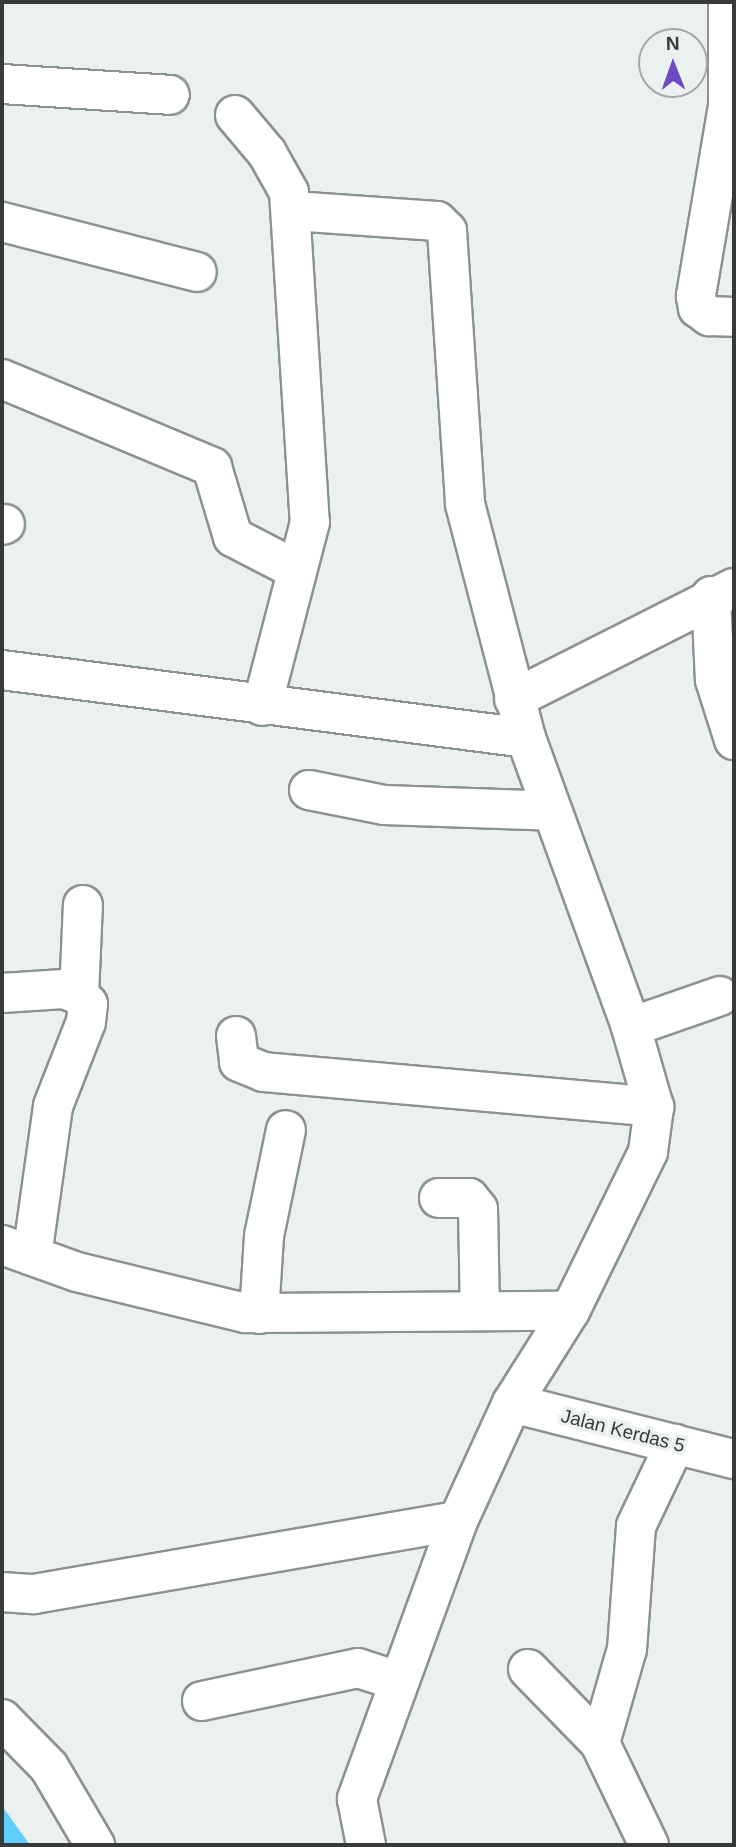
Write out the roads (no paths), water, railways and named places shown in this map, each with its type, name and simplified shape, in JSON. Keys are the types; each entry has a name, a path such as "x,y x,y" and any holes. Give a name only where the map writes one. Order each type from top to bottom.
{"street":[{"path":"728,2 728,106 698,308 709,316 734,317"},
{"path":"2,84 170,95"},
{"path":"235,115 282,175 293,211 310,522 262,706"},
{"path":"293,211 437,221 447,231 465,504 526,738 631,1027 654,1108 648,1152 570,1311 512,1403 458,1521 357,1799 366,1845"},
{"path":"2,222 197,272"},
{"path":"2,379 212,467 233,537 297,570"},
{"path":"514,699 723,592"},
{"path":"723,592 715,680 734,740"},
{"path":"9,675 526,738"},
{"path":"309,790 384,805 552,811"},
{"path":"79,995 82,905"},
{"path":"2,993 64,989 79,995 88,1004 86,1022 53,1106 17,1250 77,1272 259,1314 570,1311"},
{"path":"631,1027 720,996"},
{"path":"236,1036 239,1062 264,1072 654,1108"},
{"path":"259,1314 263,1245 286,1130"},
{"path":"439,1199 469,1198 478,1209 480,1310"},
{"name":"Jalan Kerdas 5","path":"512,1403 734,1459"},
{"path":"600,1743 627,1649 636,1526 675,1444"},
{"path":"2,1592 34,1594 458,1521"},
{"path":"202,1701 358,1668 398,1681"},
{"path":"528,1669 600,1743 649,1845"},
{"path":"2,1719 49,1767 95,1845"}],"water":[{"path":"2,1806 30,1845 2,1845"}]}
